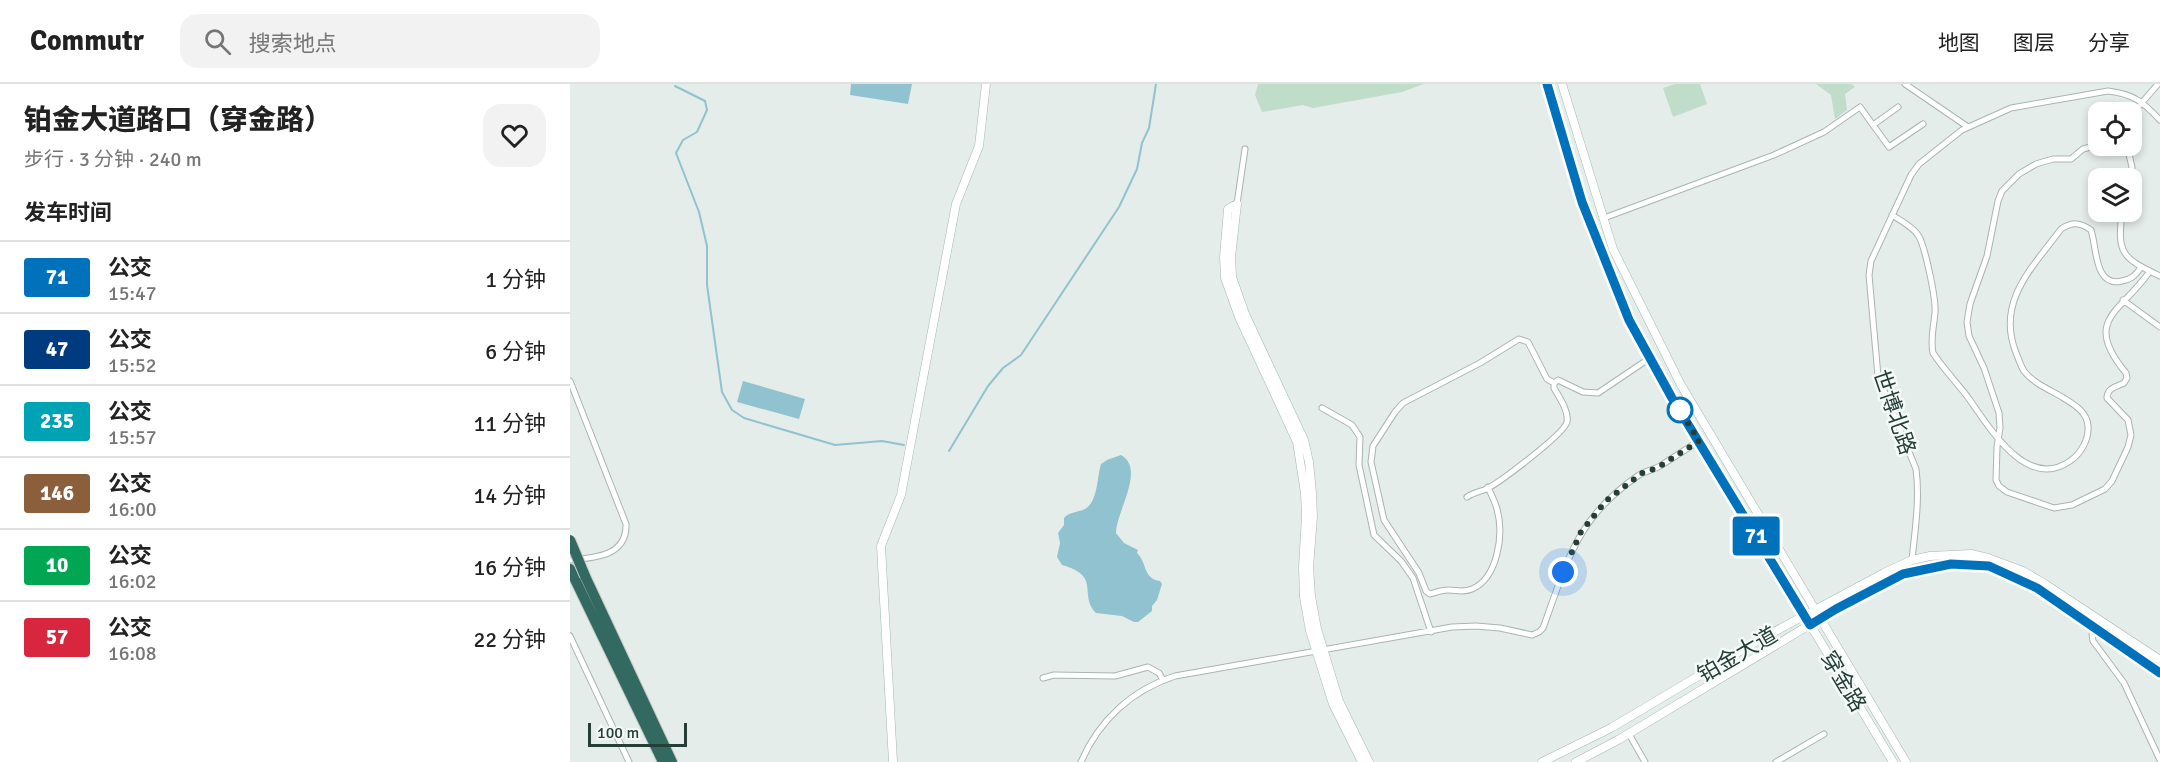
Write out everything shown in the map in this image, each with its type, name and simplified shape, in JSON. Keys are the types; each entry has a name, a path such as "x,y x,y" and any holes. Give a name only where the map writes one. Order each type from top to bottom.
{"highway":[{"path":"570,540 672,762"},
{"path":"572,573 663,762"}],"main road":[{"path":"893,762 881,546 901,495 956,204 979,146 986,84"},
{"name":"穿金路","path":"1547,84 1582,202 1629,320 1699,441 1893,762"},
{"name":"穿金路","path":"1562,84 1613,249 1681,385 1906,762"},
{"path":"1237,204 1231,257 1232,277 1245,314 1304,440 1309,462 1313,517 1309,567 1311,596 1320,651 1333,704 1362,762"},
{"name":"铂金大道","path":"1542,762 1611,728 1757,640 1884,573 1912,560 1930,556 1971,555 2006,564 2045,584 2160,660"},
{"name":"铂金大道","path":"1576,762 1629,734 1888,580 1903,574 1951,564 1989,566 2019,578 2160,673"},
{"path":"1320,651 1340,701 1370,762"}],"street":[{"path":"1905,84 1968,127"},
{"path":"2158,84 2142,101 2160,120"},
{"name":"世博北路","path":"1912,560 1917,498 1916,469 1878,376 1869,275 1871,261 1911,175 1919,164 1968,127 2011,108 2109,91 2124,93 2142,101"},
{"path":"1604,218 1774,155 1824,132 1860,107 1889,147 1923,124"},
{"path":"1873,125 1898,107"},
{"path":"2088,147 2071,159 2053,159 2036,164 2008,184 1998,201 1987,256 1970,304 1967,322 1969,336 1984,368 1999,413 1996,480 1999,486 2007,492 2034,502 2061,508 2072,506 2105,489 2112,481 2128,447 2131,435 2128,420 2107,398 2110,389 2124,383 2127,378 2108,347 2107,338 2111,315 2150,271"},
{"path":"1237,204 1245,148"},
{"path":"1892,215 1912,227 1920,236 1935,309 1930,343 1933,353 1999,440 2014,456 2022,462 2049,469 2069,462 2078,455 2088,434 2088,424 2084,413 2075,405 2025,372 2011,338 2009,325 2010,309 2022,280 2061,229 2069,224 2077,224 2091,230 2099,268 2105,278 2120,282 2127,280 2136,276 2141,267"},
{"path":"2121,222 2120,243 2128,258 2160,276"},
{"path":"2123,300 2160,327"},
{"path":"1488,487 1497,509 1499,523 1496,556 1492,568 1484,582 1469,591 1446,590 1430,594 1426,591 1419,573 1384,520 1371,462 1373,446 1403,403 1480,363 1519,339 1528,342 1547,379 1554,383"},
{"path":"1554,383 1557,380 1562,381 1583,392 1598,393 1650,358"},
{"path":"570,381 626,524 626,536 621,544 604,554 587,559 570,560"},
{"path":"1467,497 1488,487 1547,446 1566,426 1568,420 1566,412 1554,388 1554,383"},
{"path":"1322,408 1352,425 1360,437 1359,465 1374,535 1401,561 1413,578 1431,632"},
{"path":"1081,762 1097,731 1111,715 1146,687 1163,680 1185,674 1452,627 1500,628 1532,635 1539,632 1543,628 1570,553 1593,516 1606,501 1642,473 1657,468 1699,441"},
{"path":"2094,628 2093,641 2124,683 2160,760"},
{"path":"570,636 629,762"},
{"path":"1043,678 1054,675 1115,676 1148,667 1159,673 1163,680"},
{"path":"1629,734 1645,762"},
{"path":"1776,762 1824,734"}],"green space":[{"path":"1258,84 1424,84 1402,92 1313,108 1303,105 1262,112 1255,95"},
{"path":"1675,84 1700,84 1707,104 1673,117 1663,88"},
{"path":"1816,84 1852,84 1855,87 1845,94 1847,110 1835,119 1831,95"}],"water":[{"path":"851,84 912,84 908,104 850,95"},
{"path":"743,381 805,399 799,419 737,402"},
{"path":"1121,455 1128,462 1131,470 1128,491 1116,533 1124,543 1138,550 1137,553 1148,574 1162,584 1152,611 1138,622 1122,616 1096,613 1091,606 1086,580 1082,574 1062,565 1057,557 1060,543 1058,533 1064,525 1064,518 1089,506 1095,495 1101,464"}],"waterway":[{"path":"949,451 988,386 1003,368 1021,355 1119,207 1137,169 1142,143 1149,128 1156,84"},
{"path":"675,86 705,101 707,110 697,132 683,140 676,153 699,212 707,246 707,285 722,392 732,410 744,418 835,445 882,441 904,445"}],"bus line":[{"name":"71","path":"1547,84 1582,202 1629,320 1672,398 1810,625 1888,580 1903,574 1951,564 1989,566 2037,588 2160,673"}],"route":[{"path":"1563,572 1581,532 1606,501 1642,473 1657,468 1699,441 1680,410"}]}
